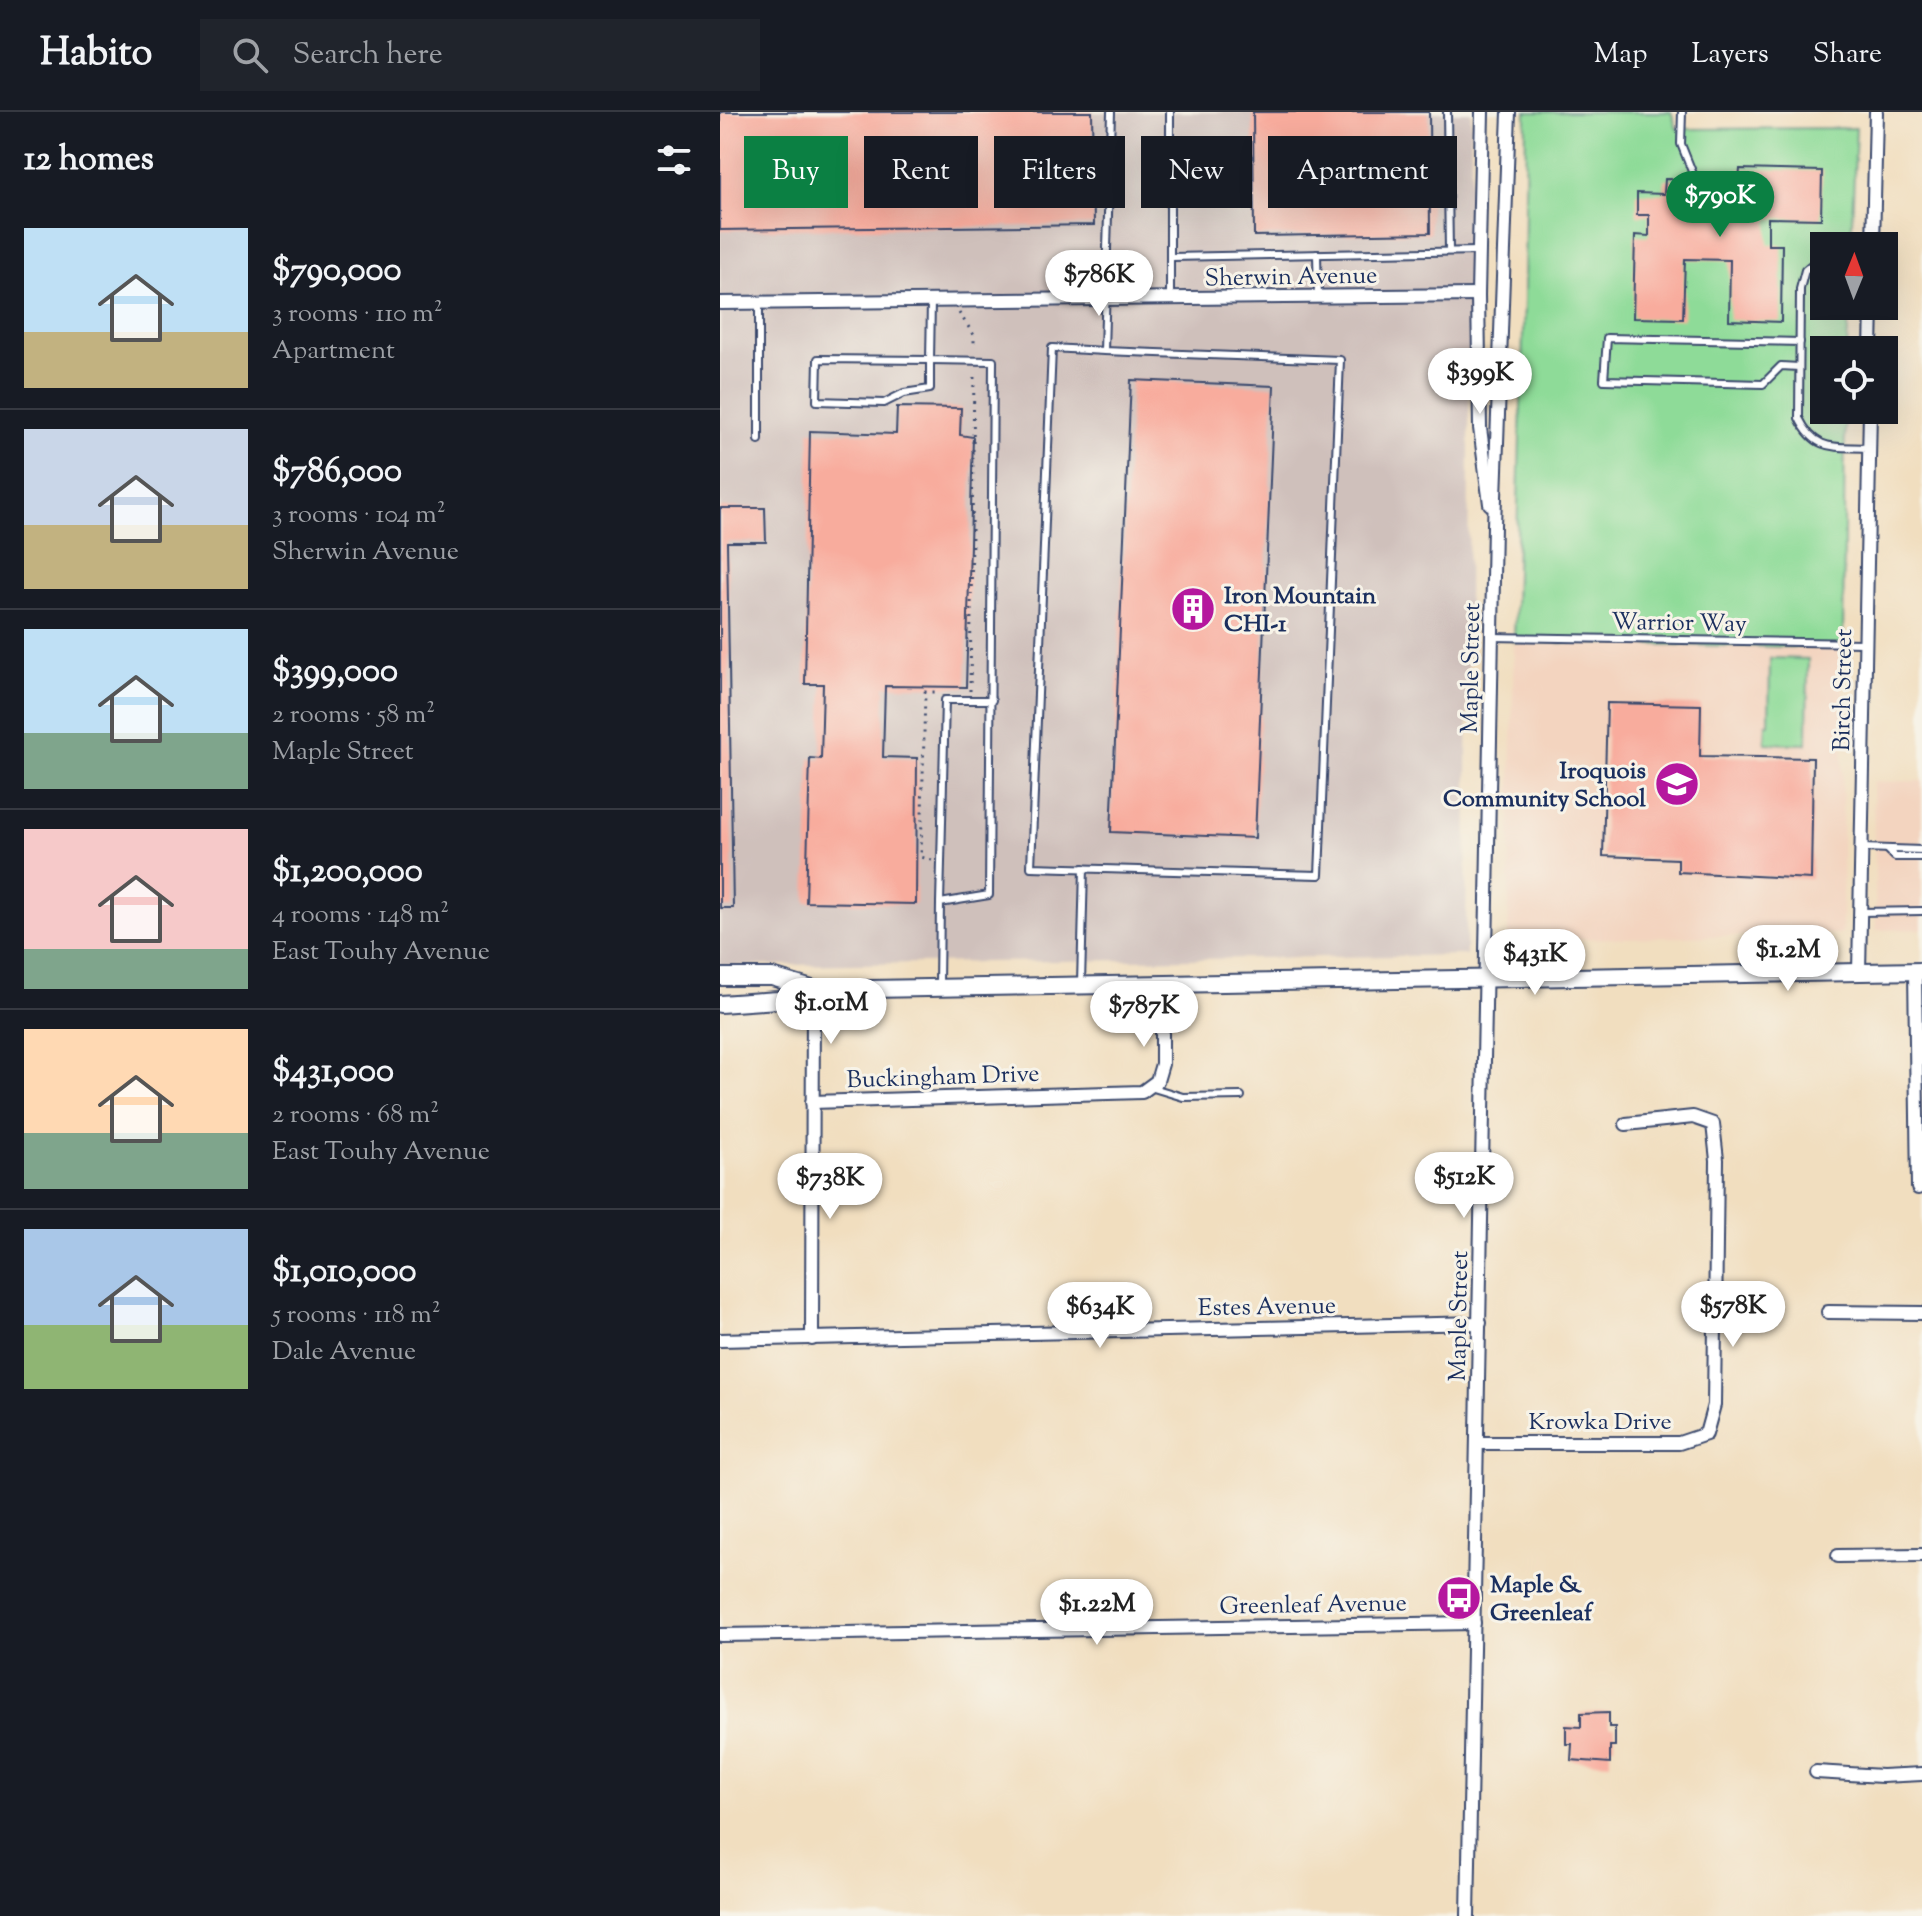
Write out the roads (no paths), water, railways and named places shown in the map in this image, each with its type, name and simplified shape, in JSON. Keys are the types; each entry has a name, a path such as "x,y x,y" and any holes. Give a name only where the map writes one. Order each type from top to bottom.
{"main road":[{"path":"720,1004 778,1000 813,990 1918,971"},
{"path":"720,977 772,977 813,990"}],"street":[{"name":"Maple Street","path":"1482,112 1478,295 1480,428 1494,525"},
{"name":"Maple Street","path":"1468,1916 1494,525 1509,112"},
{"path":"1873,232 1876,112"},
{"name":"Sherwin Avenue","path":"720,303 1478,295"},
{"name":"Birch Street","path":"1859,972 1870,424"},
{"path":"1918,971 1918,1188"},
{"path":"1150,1087 1157,1081 1162,1064 1162,1024 1187,984"},
{"path":"1132,986 1162,1024"},
{"path":"812,1339 813,990"},
{"name":"Buckingham Drive","path":"812,1102 1142,1092 1150,1087"},
{"name":"Krowka Drive","path":"1478,1443 1679,1443 1706,1434 1714,1405 1717,1160 1713,1124 1693,1117 1626,1124"},
{"path":"1828,1312 1922,1313"},
{"name":"Estes Avenue","path":"720,1340 1480,1323"},
{"path":"1838,1556 1922,1555"},
{"name":"Greenleaf Avenue","path":"720,1635 1474,1623"},
{"path":"1816,1772 1882,1776 1922,1774"}],"lane":[{"path":"1104,351 1108,300 1111,112"},
{"path":"1170,112 1170,299"},
{"path":"1447,112 1449,251"},
{"path":"1682,112 1681,144 1693,174"},
{"path":"1172,257 1479,251"},
{"path":"1317,254 1318,297"},
{"path":"1810,266 1805,270 1800,289 1799,418 1806,433 1817,444 1869,448"},
{"path":"931,301 930,360 930,389 904,393 884,403 817,401 818,359 930,360 993,361 989,895 940,903"},
{"path":"759,303 759,440"},
{"path":"1799,367 1781,366 1763,384 1604,380 1607,338 1800,342"},
{"path":"1052,348 1104,351 1340,360 1319,875 1031,867 1052,348"},
{"name":"Warrior Way","path":"1492,637 1865,643"},
{"path":"939,988 945,700 992,700"},
{"path":"1861,847 1922,850"},
{"path":"1888,849 1895,857 1922,857"},
{"path":"1081,986 1084,868"},
{"path":"1860,912 1922,911"},
{"path":"1150,1087 1183,1097 1241,1096"}],"place":[{"name":"Iron Mountain CHI-1","path":"1193,609"},
{"name":"Iroquois Community School","path":"1677,784"},
{"name":"Maple & Greenleaf","path":"1459,1598"}]}
